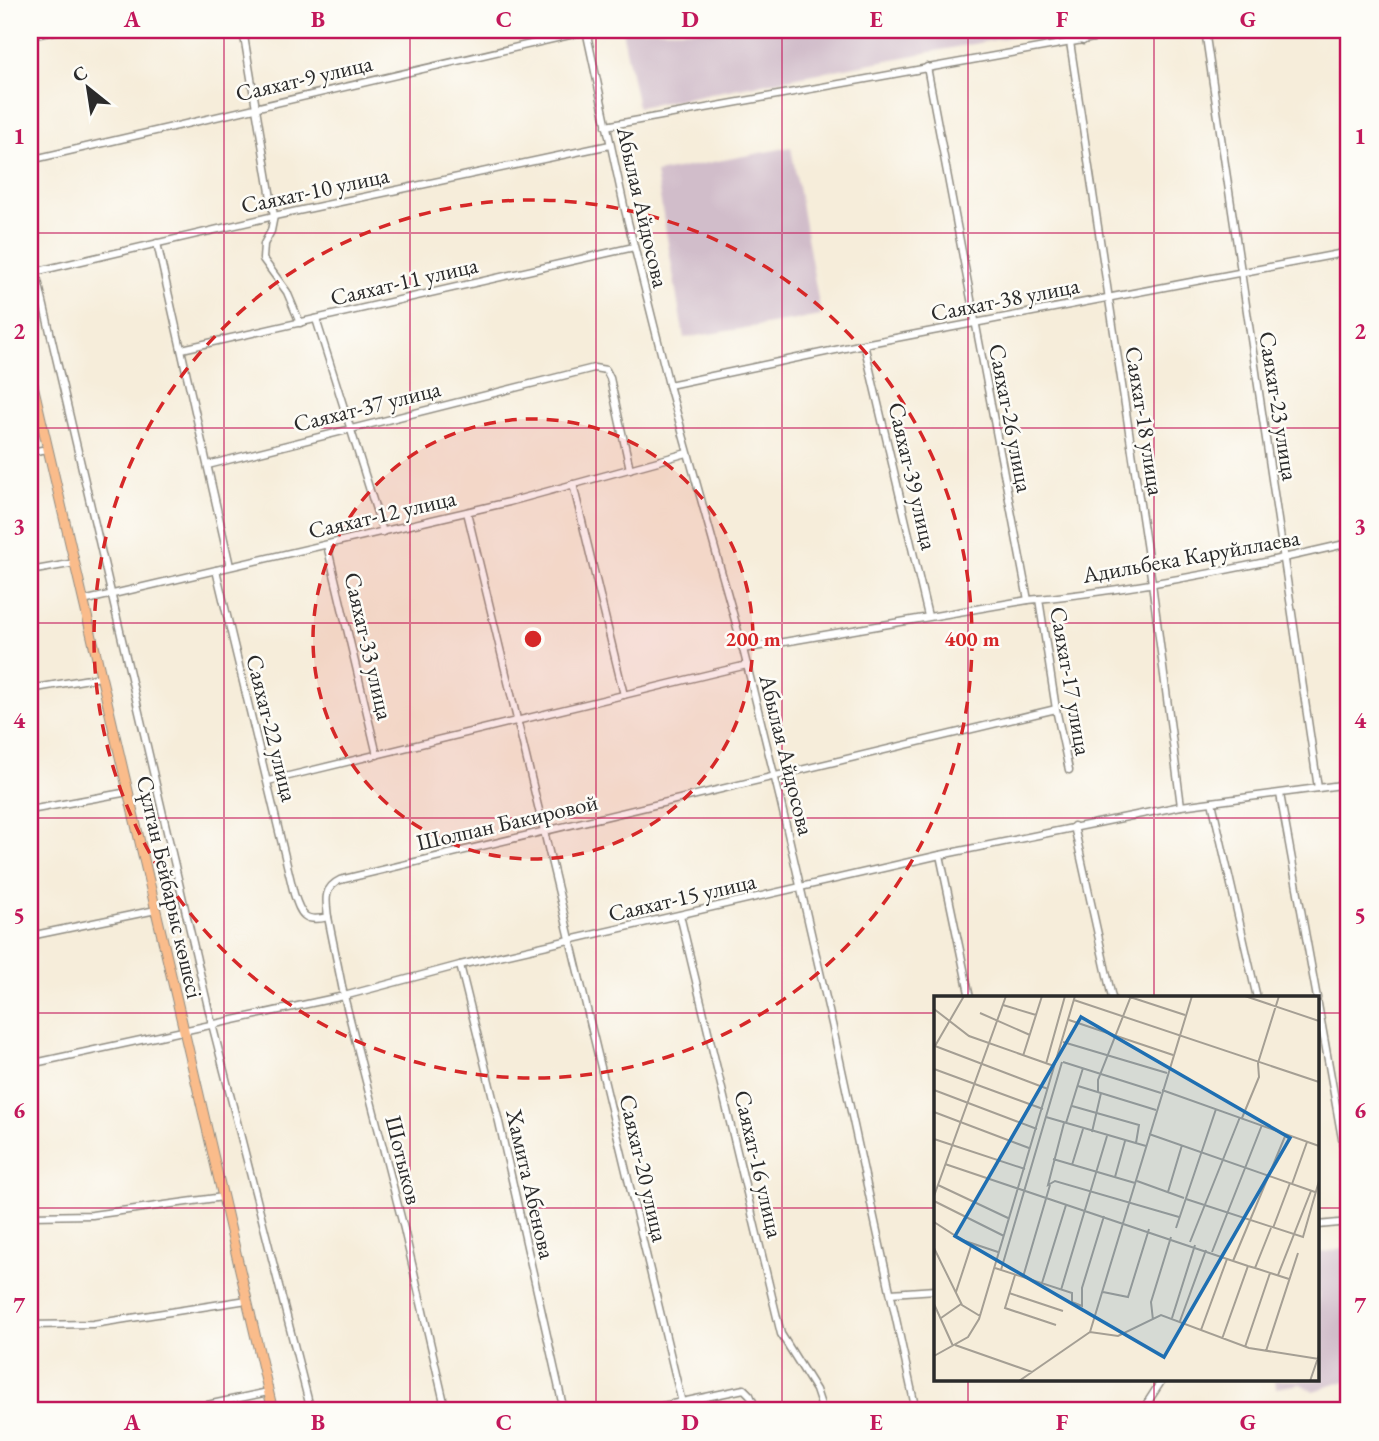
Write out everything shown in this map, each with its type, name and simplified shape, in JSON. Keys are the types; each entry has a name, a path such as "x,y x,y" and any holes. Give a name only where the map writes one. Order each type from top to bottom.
{"main road":[{"name":"Сұлтан Бейбарыс көшесі","path":"30,372 273,1411"}],"street":[{"path":"30,36 60,30"},
{"path":"243,30 274,216 271,231 264,244 263,259 288,292 300,323"},
{"name":"Саяхат-9 улица","path":"30,160 587,30"},
{"name":"Абылая Айдосова","path":"587,30 634,247 687,453 747,665 800,888 916,1411"},
{"path":"1081,30 1083,41"},
{"path":"606,126 1138,30"},
{"name":"Саяхат-23 улица","path":"1205,30 1318,788"},
{"name":"Саяхат-18 улица","path":"1070,42 1152,583 1181,806"},
{"name":"Саяхат-26 улица","path":"927,67 1028,600"},
{"name":"Саяхат-10 улица","path":"33,273 274,216 610,145"},
{"path":"157,243 230,566"},
{"name":"Саяхат-11 улица","path":"182,349 634,247"},
{"name":"Саяхат-38 улица","path":"669,385 975,322 1349,252"},
{"path":"33,273 212,1024 311,1411"},
{"path":"316,319 383,532"},
{"name":"Саяхат-39 улица","path":"864,344 928,616"},
{"name":"Саяхат-37 улица","path":"208,465 594,368 606,370 610,378 630,469"},
{"path":"30,452 48,449"},
{"name":"Саяхат-12 улица","path":"83,601 467,512 687,453"},
{"path":"573,484 624,695"},
{"name":"Саяхат-20 улица","path":"467,512 542,832 572,941 682,1403"},
{"name":"Адильбека Каруйллаева","path":"1039,599 1152,583 1283,559 1349,543"},
{"name":"Саяхат-33 улица","path":"327,545 377,755"},
{"path":"30,570 75,563"},
{"name":"Саяхат-22 улица","path":"216,570 294,894 300,911 306,918 316,920 327,917"},
{"path":"743,649 1039,599"},
{"name":"Саяхат-17 улица","path":"1039,599 1056,709 1069,770"},
{"path":"268,781 747,665"},
{"path":"30,689 101,677"},
{"name":"Шолпан Бакировой","path":"327,917 327,890 340,880 1056,709"},
{"name":"Саяхат-15 улица","path":"30,1064 344,996 460,965 1074,826 1181,806 1349,785"},
{"path":"30,810 128,792"},
{"path":"1280,794 1317,996"},
{"path":"1212,802 1257,996"},
{"path":"1074,826 1112,996"},
{"path":"940,855 970,996"},
{"path":"30,936 156,910"},
{"name":"Саяхат-16 улица","path":"680,915 780,1334 816,1390 823,1411"},
{"name":"Шотыков","path":"327,917 446,1411"},
{"name":"Хамита Абенова","path":"460,965 565,1411"},
{"path":"1320,1015 1349,1178"},
{"path":"30,1216 92,1215 223,1197"},
{"path":"1320,1225 1349,1222"},
{"path":"891,1293 934,1290"},
{"path":"30,1325 93,1324 247,1300"},
{"path":"1142,1411 1161,1382"},
{"path":"639,1411 744,1389 750,1395 757,1411"},
{"path":"179,1411 268,1392"}],"shaded area":[{"path":"622,30 1047,30 638,107"},
{"path":"791,147 821,316 684,338 656,173"},
{"path":"1349,1248 1349,1380 1313,1391 1301,1384 1276,1388 1275,1382 1320,1382 1320,1253"}]}
